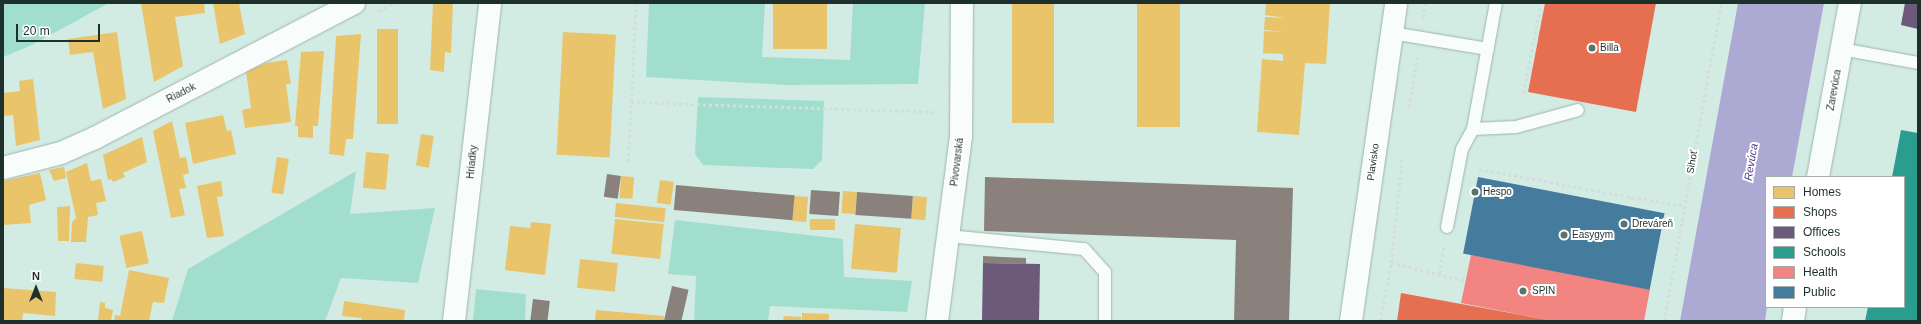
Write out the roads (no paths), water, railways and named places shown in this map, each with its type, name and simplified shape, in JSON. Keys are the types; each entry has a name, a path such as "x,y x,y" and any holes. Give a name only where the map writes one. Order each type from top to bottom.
{"street":[{"name":"Riadok","path":"3,168 61,153 95,138 354,3"},
{"name":"Hriadky","path":"454,321 490,3"},
{"name":"Pivovarská","path":"937,321 961,137 962,3"},
{"name":"Plavisko","path":"1350,321 1396,3"},
{"name":"Zarevúca","path":"1818,176 1850,3"},
{"path":"1792,321 1795,308"}],"lane":[{"path":"1448,227 1462,149 1474,129 1496,3"},
{"path":"1392,33 1488,49"},
{"path":"1841,49 1918,62"},
{"path":"1474,129 1516,127 1578,110"},
{"path":"948,236 1084,250 1105,272 1105,321"}],"water":[{"name":"Revúca","path":"1738,3 1824,3 1792,176 1765,176 1765,308 1767,308 1765,321 1680,321"}],"place":[{"name":"Billa","path":"1592,48"},
{"name":"Hespo","path":"1475,192"},
{"name":"Dreváreň","path":"1624,224"},
{"name":"Easygym","path":"1564,235"},
{"name":"SPIN","path":"1523,291"}]}
